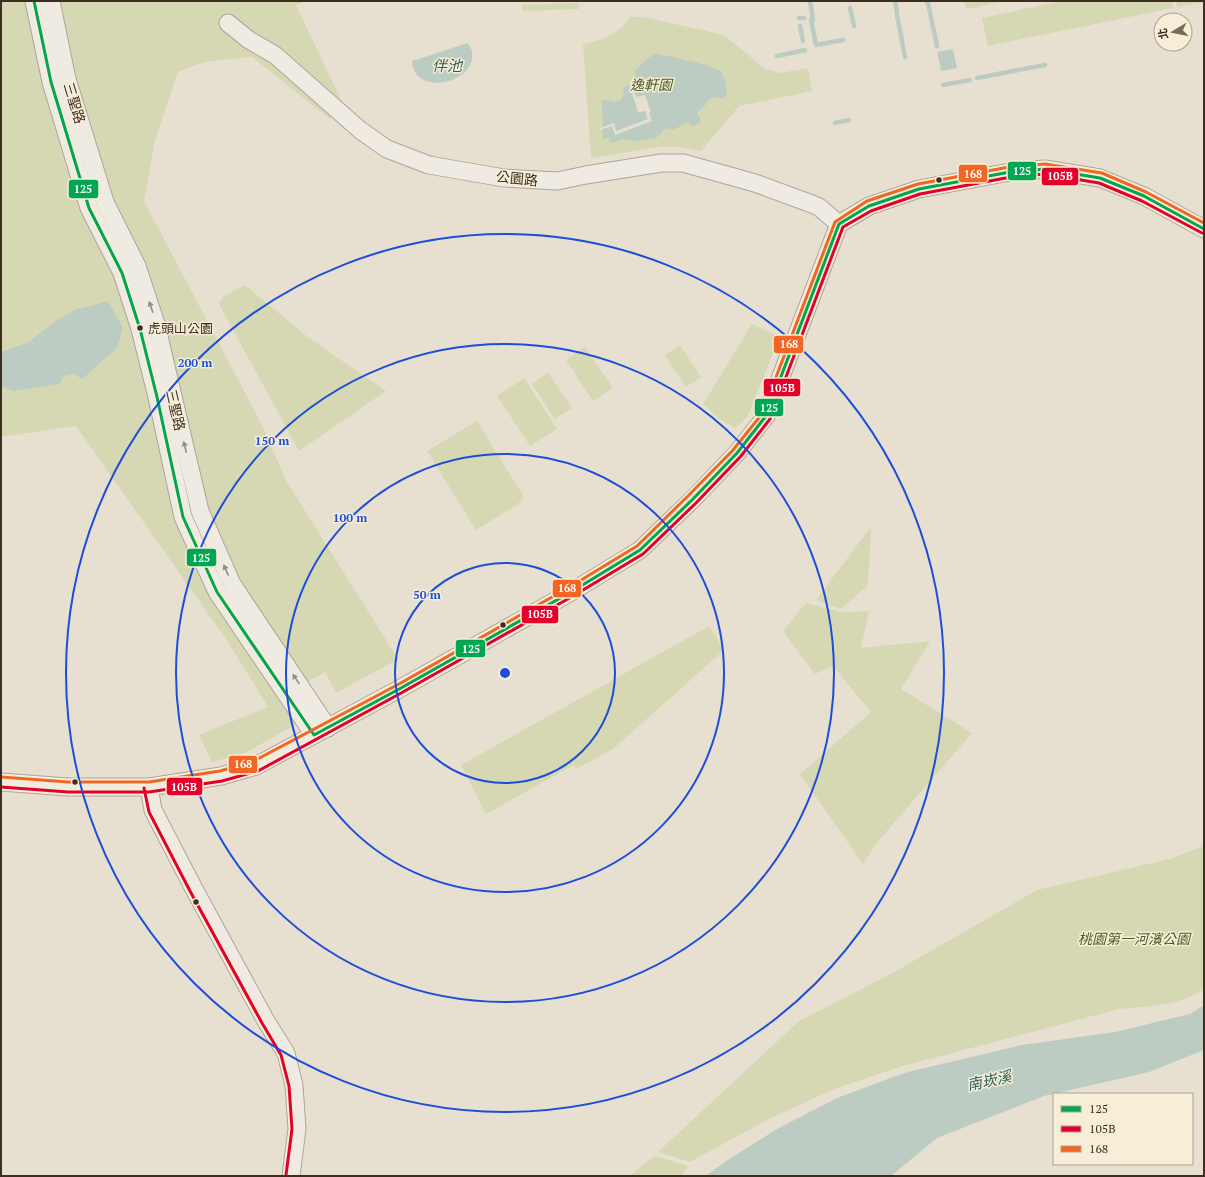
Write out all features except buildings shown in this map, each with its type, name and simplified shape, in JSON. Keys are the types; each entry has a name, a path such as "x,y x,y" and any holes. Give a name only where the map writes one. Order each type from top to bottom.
{"street":[{"name":"三聖路","path":"34,1 51,82 90,208 122,273 140,329 184,517 217,592 321,731"},
{"name":"三聖路","path":"51,1 67,79 105,202 137,266 156,324 200,512 232,584 321,731"},
{"name":"公園路","path":"228,23 249,40 276,55 360,130 387,149 429,165 504,178 557,181 661,163 683,163 754,183 812,204 819,207 839,224"},
{"path":"1,782 68,787 149,787 220,776 256,766 571,592 640,550 693,499 737,453 766,416 839,224 869,206 919,189 1010,172 1045,169 1100,178 1144,196 1204,229"},
{"path":"149,787 153,810 194,889 286,1053 294,1085 297,1129 291,1176"}],"green space":[{"name":"虎頭山公園","path":"1,1 305,1 296,5 343,104 330,119 252,57 204,62 178,72 155,140 144,201 261,423 287,482 398,659 336,693 325,672 285,696 298,723 245,753 212,762 199,735 268,707 228,642 76,426 1,437"},
{"path":"964,1 1005,1 966,9"},
{"path":"1063,1 1172,1 1173,8 988,46 982,18"},
{"path":"1176,1 1204,1 1204,2 1177,7"},
{"path":"579,3 579,9 522,11 522,5"},
{"name":"逸軒園","path":"630,17 643,17 724,35 765,69 780,73 808,68 812,91 739,106 701,151 681,147 657,147 591,158 583,44 611,35 625,24"},
{"path":"245,285 309,338 386,391 299,451 219,304 224,296"},
{"path":"752,324 780,337 747,417 735,428 720,419 703,404"},
{"path":"680,345 701,377 686,387 665,355"},
{"path":"585,347 613,388 593,401 566,360"},
{"path":"548,373 572,408 555,419 532,384"},
{"path":"524,378 557,429 530,446 497,396"},
{"path":"477,421 524,497 518,504 476,530 427,451"},
{"path":"871,527 868,585 841,609 816,600"},
{"path":"806,603 840,612 869,611 861,648 930,641 901,689 972,733 879,840 863,864 800,774 871,712 833,666 815,674 783,631"},
{"path":"709,626 724,650 613,749 576,769 574,765 486,814 461,765"},
{"name":"桃園第一河濱公園","path":"1204,846 1204,989 1196,994 1175,1002 1119,1009 903,1066 834,1089 767,1120 690,1162 658,1152 799,1021 889,975 1037,890 1170,859"},
{"path":"655,1156 688,1166 681,1176 629,1176"}],"water":[{"name":"伴池","path":"468,43 472,51 471,62 465,71 456,78 445,82 433,83 423,80 415,73 412,61"},
{"path":"953,49 957,68 941,71 937,52"},
{"path":"655,53 706,65 721,71 725,80 727,94 723,99 713,97 708,100 704,107 697,113 700,121 698,124 693,126 686,122 675,129 665,128 659,136 655,138 637,141 624,139 611,143 608,137 603,139 602,101 619,101 624,94 624,88 635,82 635,71"},
{"path":"107,301 123,328 117,348 82,379 74,374 64,376 59,384 13,391 1,386 1,352 29,342 54,322 77,309"},
{"name":"南崁溪","path":"1204,1005 1204,1050 1149,1072 1053,1093 937,1138 891,1176 706,1176 726,1161 777,1129 837,1098 904,1073 1022,1045 1115,1032 1190,1014"}],"pier":[{"path":"631,82 636,97 645,95 651,112 649,113 652,121 615,135 612,126 600,130 600,128 614,123 616,131 648,119 645,111 638,112 629,83"}],"waterway":[{"path":"810,1 813,20 811,20 816,45 843,40"},
{"path":"895,1 897,12"},
{"path":"927,1 937,46"},
{"path":"850,8 854,26"},
{"path":"897,15 905,57"},
{"path":"799,18 804,18"},
{"path":"800,26 803,41"},
{"path":"777,56 805,50"},
{"path":"977,78 1045,65"},
{"path":"943,85 970,80"},
{"path":"835,123 849,120"}],"transit line":[{"name":"125","path":"34,1 51,82 89,208 122,273 140,329 157,397 183,517 217,592 314,735 401,688 571,592 640,550 693,499 737,453 766,416 839,224 869,206 919,189 1010,172 1045,169 1100,178 1144,196 1204,229"},
{"name":"168","path":"1,777 68,782 149,782 220,771 254,761 399,684 568,588 637,546 733,450 762,414 835,222 867,201 918,184 1009,167 1045,164 1102,173 1146,192 1204,223"},
{"name":"105B","path":"1,787 68,792 149,792 222,781 258,771 403,692 573,596 643,554 696,503 741,456 770,419 843,227 871,211 920,194 1011,177 1045,174 1099,183 1142,201 1202,233"},
{"name":"105B","path":"144,788 149,812 190,891 281,1055 289,1086 292,1129 286,1175"}],"place":[{"name":"虎頭山公園","path":"140,328"}]}
